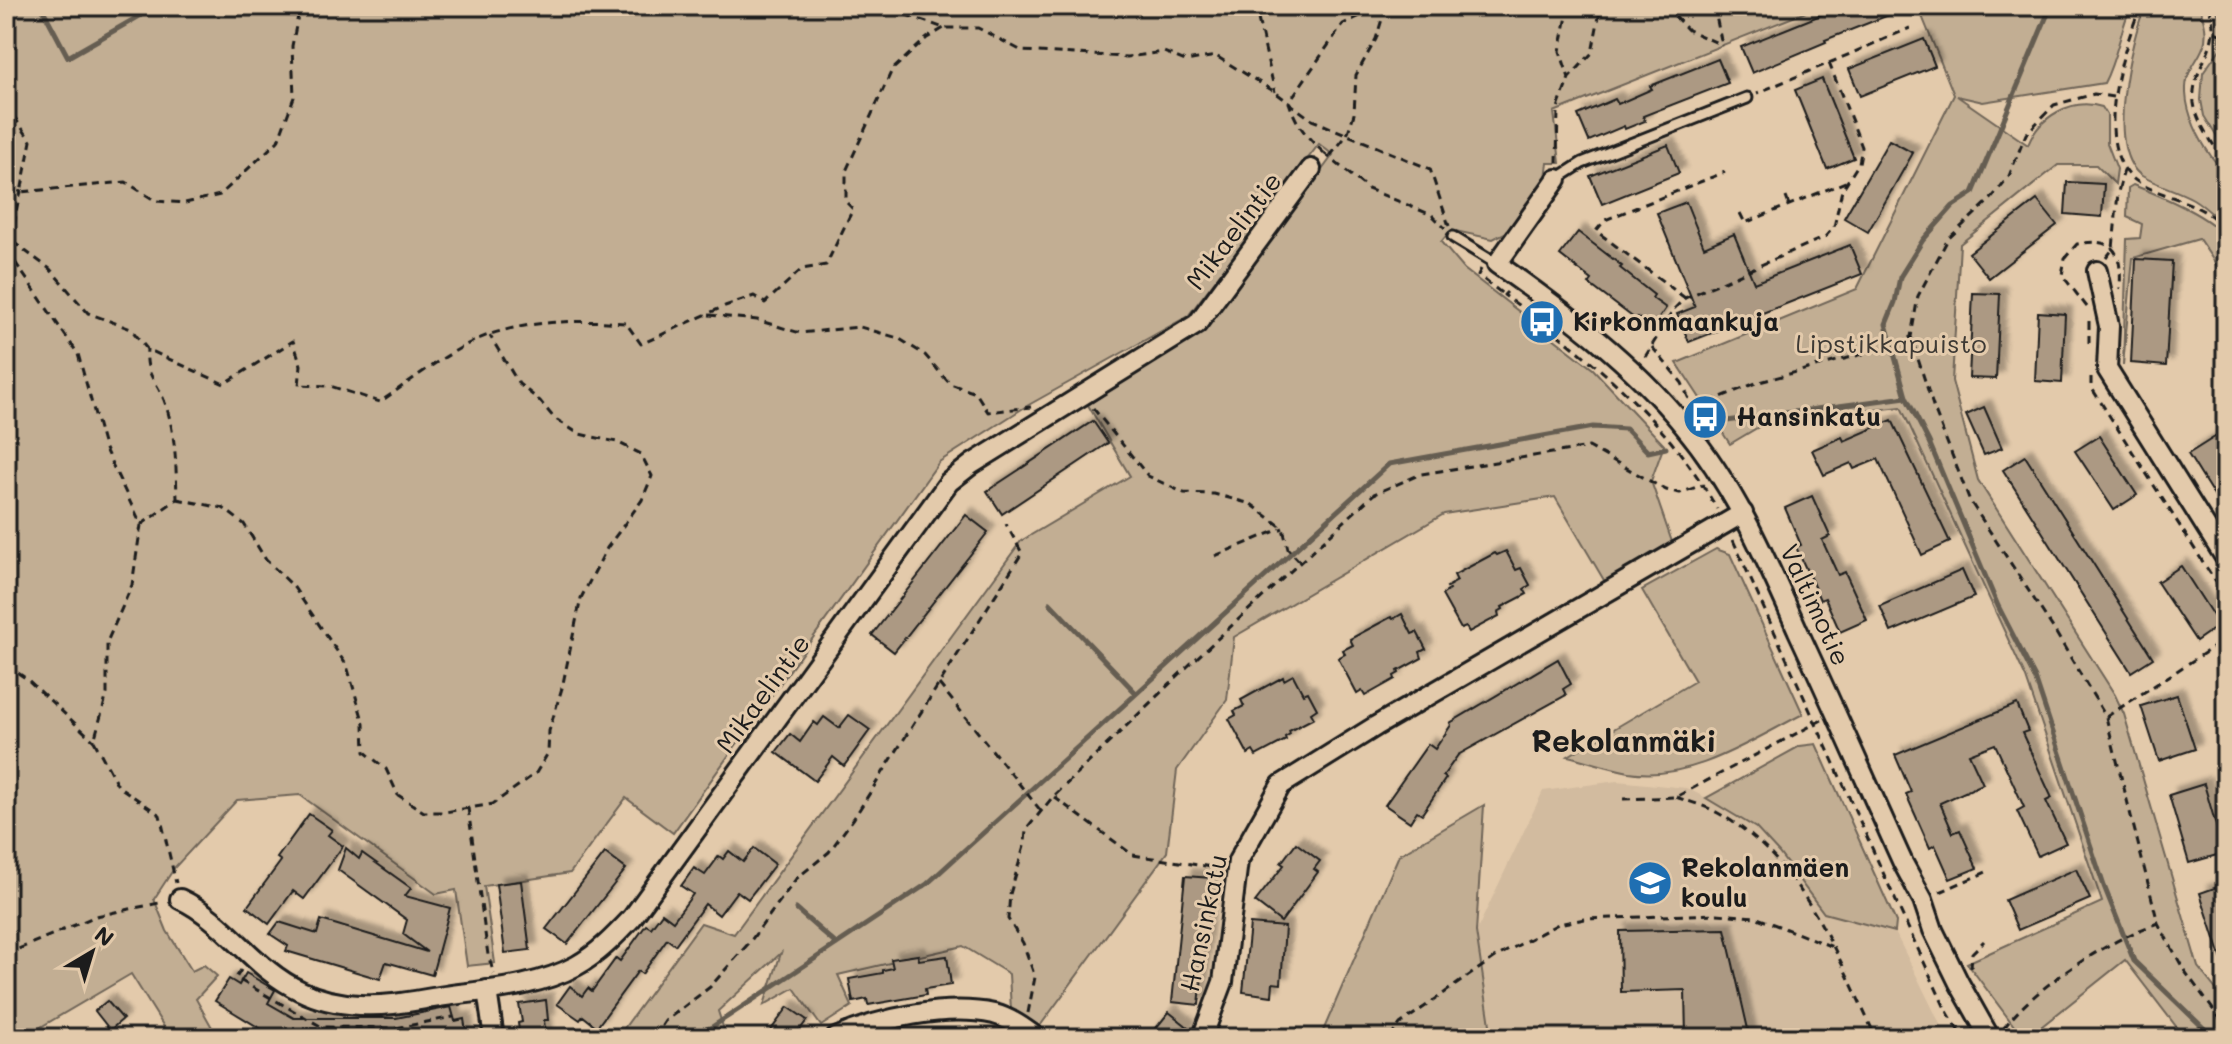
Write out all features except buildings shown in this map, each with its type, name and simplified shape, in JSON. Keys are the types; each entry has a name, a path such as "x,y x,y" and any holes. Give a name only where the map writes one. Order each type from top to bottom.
{"street":[{"name":"Mikaelintie","path":"180,899 197,907 274,976 321,999 360,1005 394,1004 554,974 576,966 610,942 632,918 949,482 972,464 1197,324 1311,169"},
{"path":"1497,264 1557,179"},
{"name":"Valtimotie","path":"1497,264 1578,323 1635,372 1708,457 1743,513 1903,863 1923,900 1933,930 1996,1035"},
{"path":"2097,271 2109,326 2107,369 2226,559"},
{"name":"Hansinkatu","path":"1202,1038 1223,982 1238,861 1281,785 1376,726 1743,513"},
{"path":"491,984 494,1038"},
{"path":"836,1038 870,1024 958,1010 995,1014 1037,1038"}],"lane":[{"path":"1557,179 1582,163 1747,98"},
{"path":"1453,237 1497,264"}],"path":[{"path":"6,184 21,192 126,182 156,201 185,203 220,195 278,141 294,97 292,46 300,6"},
{"path":"880,6 944,28 978,28 1022,51 1127,57 1164,52 1185,61 1216,56 1275,92 1312,120 1430,169 1453,237"},
{"path":"1255,6 1275,92"},
{"path":"1289,102 1343,24 1383,6"},
{"path":"1329,157 1347,135 1354,114 1356,75 1376,39 1383,6"},
{"path":"1565,6 1567,16 1560,51 1569,78"},
{"path":"1557,179 1558,108 1569,78 1592,53 1601,6"},
{"path":"1665,6 1688,30 1722,45 1714,6"},
{"path":"2141,6 2130,30 2113,97 2114,149 2124,170 2137,182 2201,209 2226,231"},
{"path":"2208,6 2215,32 2196,78 2194,104 2203,127 2226,164"},
{"path":"13,242 50,269 88,313 131,329 147,349 224,384 293,341 301,365 299,385 330,386 380,402 441,361 490,335 538,324 577,320 626,323 641,344 705,314 754,296 765,303 802,269 826,265 853,209 846,202 846,171 892,70 927,38 944,28"},
{"path":"1747,98 1910,28"},
{"path":"2215,32 2226,37"},
{"path":"1635,372 1674,309 1685,298 1825,237 1834,227 1842,190 1859,163 1862,147 1829,63"},
{"path":"2113,97 2094,94 2054,105 2026,134 2009,176 1991,199 1948,239 1918,296 1911,337 1934,409 1970,501 2053,628 2106,717 2158,923 2184,970 2226,1027"},
{"path":"1289,102 1294,119 1324,153 1368,189 1432,215 1453,237"},
{"path":"6,105 31,141 13,242 13,274 6,284"},
{"path":"1311,169 1324,153"},
{"path":"2097,271 2113,249 2118,192 2124,170"},
{"path":"1685,298 1596,231 1605,220 1725,172"},
{"path":"1740,213 1745,223 1848,181"},
{"path":"1786,197 1789,205"},
{"path":"15,262 78,354 104,447 141,525 132,585 107,642 107,694 94,741"},
{"path":"1517,278 1504,295 1572,345 1623,390 1653,422 1702,485 1725,524 1938,994 1963,1038"},
{"path":"705,314 757,320 800,333 860,327 898,338 925,355 950,384 976,393 988,412 1038,406"},
{"path":"141,525 177,499 223,508 244,524 266,560 293,586 347,666 364,724 365,752 386,769 398,795 424,812 445,812 493,804 536,773 548,753 549,731 562,688 581,598 607,548 642,500 652,476 641,454 617,442 579,434 554,418 540,401 519,384 490,335"},
{"path":"1696,407 1756,383 1885,348 1911,337"},
{"path":"1651,346 1682,383 1688,397"},
{"path":"147,349 146,366 164,400 175,446 177,499"},
{"path":"1083,396 1148,476 1184,493 1214,494 1251,504 1283,528 1288,549 1301,563"},
{"path":"1019,1025 1028,1013 1035,977 1023,943 1008,919 1010,894 1026,830 1054,797 1187,667 1374,494 1421,474 1589,447 1666,490 1680,493 1702,485"},
{"path":"654,1038 665,1021 710,987 749,943 796,879 829,852 854,818 1022,553 1006,524"},
{"path":"1215,556 1283,528"},
{"path":"2106,717 2226,639"},
{"path":"6,665 27,679 94,741 118,786 160,815 180,899 96,916 16,950 6,945"},
{"path":"939,684 1041,811"},
{"path":"1676,797 1836,713"},
{"path":"1054,797 1133,855 1237,871"},
{"path":"1623,799 1676,797 1710,809 1749,834 1776,859 1818,920 1876,1038"},
{"path":"468,808 491,984"},
{"path":"1932,896 1986,872"},
{"path":"1390,1038 1400,1024 1494,958 1558,924 1585,919 1717,914 1755,917 1833,947"},
{"path":"1996,1035 2035,995 2134,932 2158,923"},
{"path":"1971,973 1972,953 1984,941"}],"shaded area":[{"name":"Rekolanmäen koulu","path":"1617,781 1686,788 1723,806 1756,828 1824,913 1895,932 1947,1038 1492,1038 1476,932 1543,791"}],"green space":[{"path":"6,6 1821,6 1554,112 1560,163 1548,163 1546,178 1507,232 1493,239 1451,230 1441,242 1464,269 1593,369 1664,445 1651,481 1672,542 1605,582 1555,497 1444,514 1234,637 1227,700 1177,770 1167,852 1040,1026 1011,1010 1009,974 963,946 838,975 852,1006 821,1026 794,988 764,1005 781,953 718,1011 725,1033 721,1038 617,1038 701,923 734,934 1021,541 1130,476 1088,405 1206,327 1333,155 1319,144 1188,316 1025,407 939,462 673,833 626,798 570,873 484,886 495,963 467,966 456,890 436,894 300,795 237,800 175,867 154,899 167,931 192,971 204,965 217,976 196,999 218,1038 171,1038 131,974 22,1038 6,1038"},
{"name":"Lipstikkapuisto","path":"1918,6 2131,6 2104,83 1983,102 1957,96 2028,145 2040,126 2058,112 2079,105 2102,107 2107,115 2107,143 2117,169 2115,184 2096,165 2058,165 1960,244 1952,381 1978,480 2115,695 2124,714 2198,967 2226,1002 2226,1038 2185,1038 2125,960 2027,1038 2023,1038 1967,963 2102,902 2026,678 1901,407 1767,422 1730,444 1677,363 1857,289 1954,95"},
{"path":"2145,6 2199,6 2206,36 2200,55 2190,71 2186,93 2198,134 2226,176 2226,226 2193,199 2142,176 2131,163 2124,144 2124,95 2133,44"},
{"path":"2215,6 2226,6 2226,152 2204,116 2201,100 2203,73 2220,49 2220,18"},
{"path":"2133,185 2184,207 2220,232 2226,240 2226,279 2199,239 2133,258 2123,365 2127,239 2140,238 2142,224 2127,217 2128,188"},
{"path":"1716,549 1730,554 1803,714 1719,757 1674,771 1629,772 1568,756 1695,681 1642,590"},
{"path":"1816,744 1896,922 1895,932 1824,913 1756,828 1706,798 1800,746"},
{"path":"1484,805 1476,932 1492,1038 1320,1038 1399,855"}],"waterway":[{"path":"41,6 68,57 157,6"},
{"path":"1906,397 1886,324 1900,277 1923,240 1953,206 1973,193 2051,6"},
{"path":"1712,423 1906,397 1929,442 1998,606 2035,678 2104,886 2134,961 2214,1038"},
{"path":"682,1038 712,1027 927,884 1389,464 1593,427 1626,429 1648,452 1666,448"},
{"path":"1050,603 1136,693"},
{"path":"796,909 836,944"}],"place":[{"name":"Kirkonmaankuja","path":"1542,322"},
{"name":"Hansinkatu","path":"1705,417"},
{"name":"Rekolanmäen koulu","path":"1650,883"}],"district":[{"name":"Rekolanmäki","path":"1624,742"}]}
